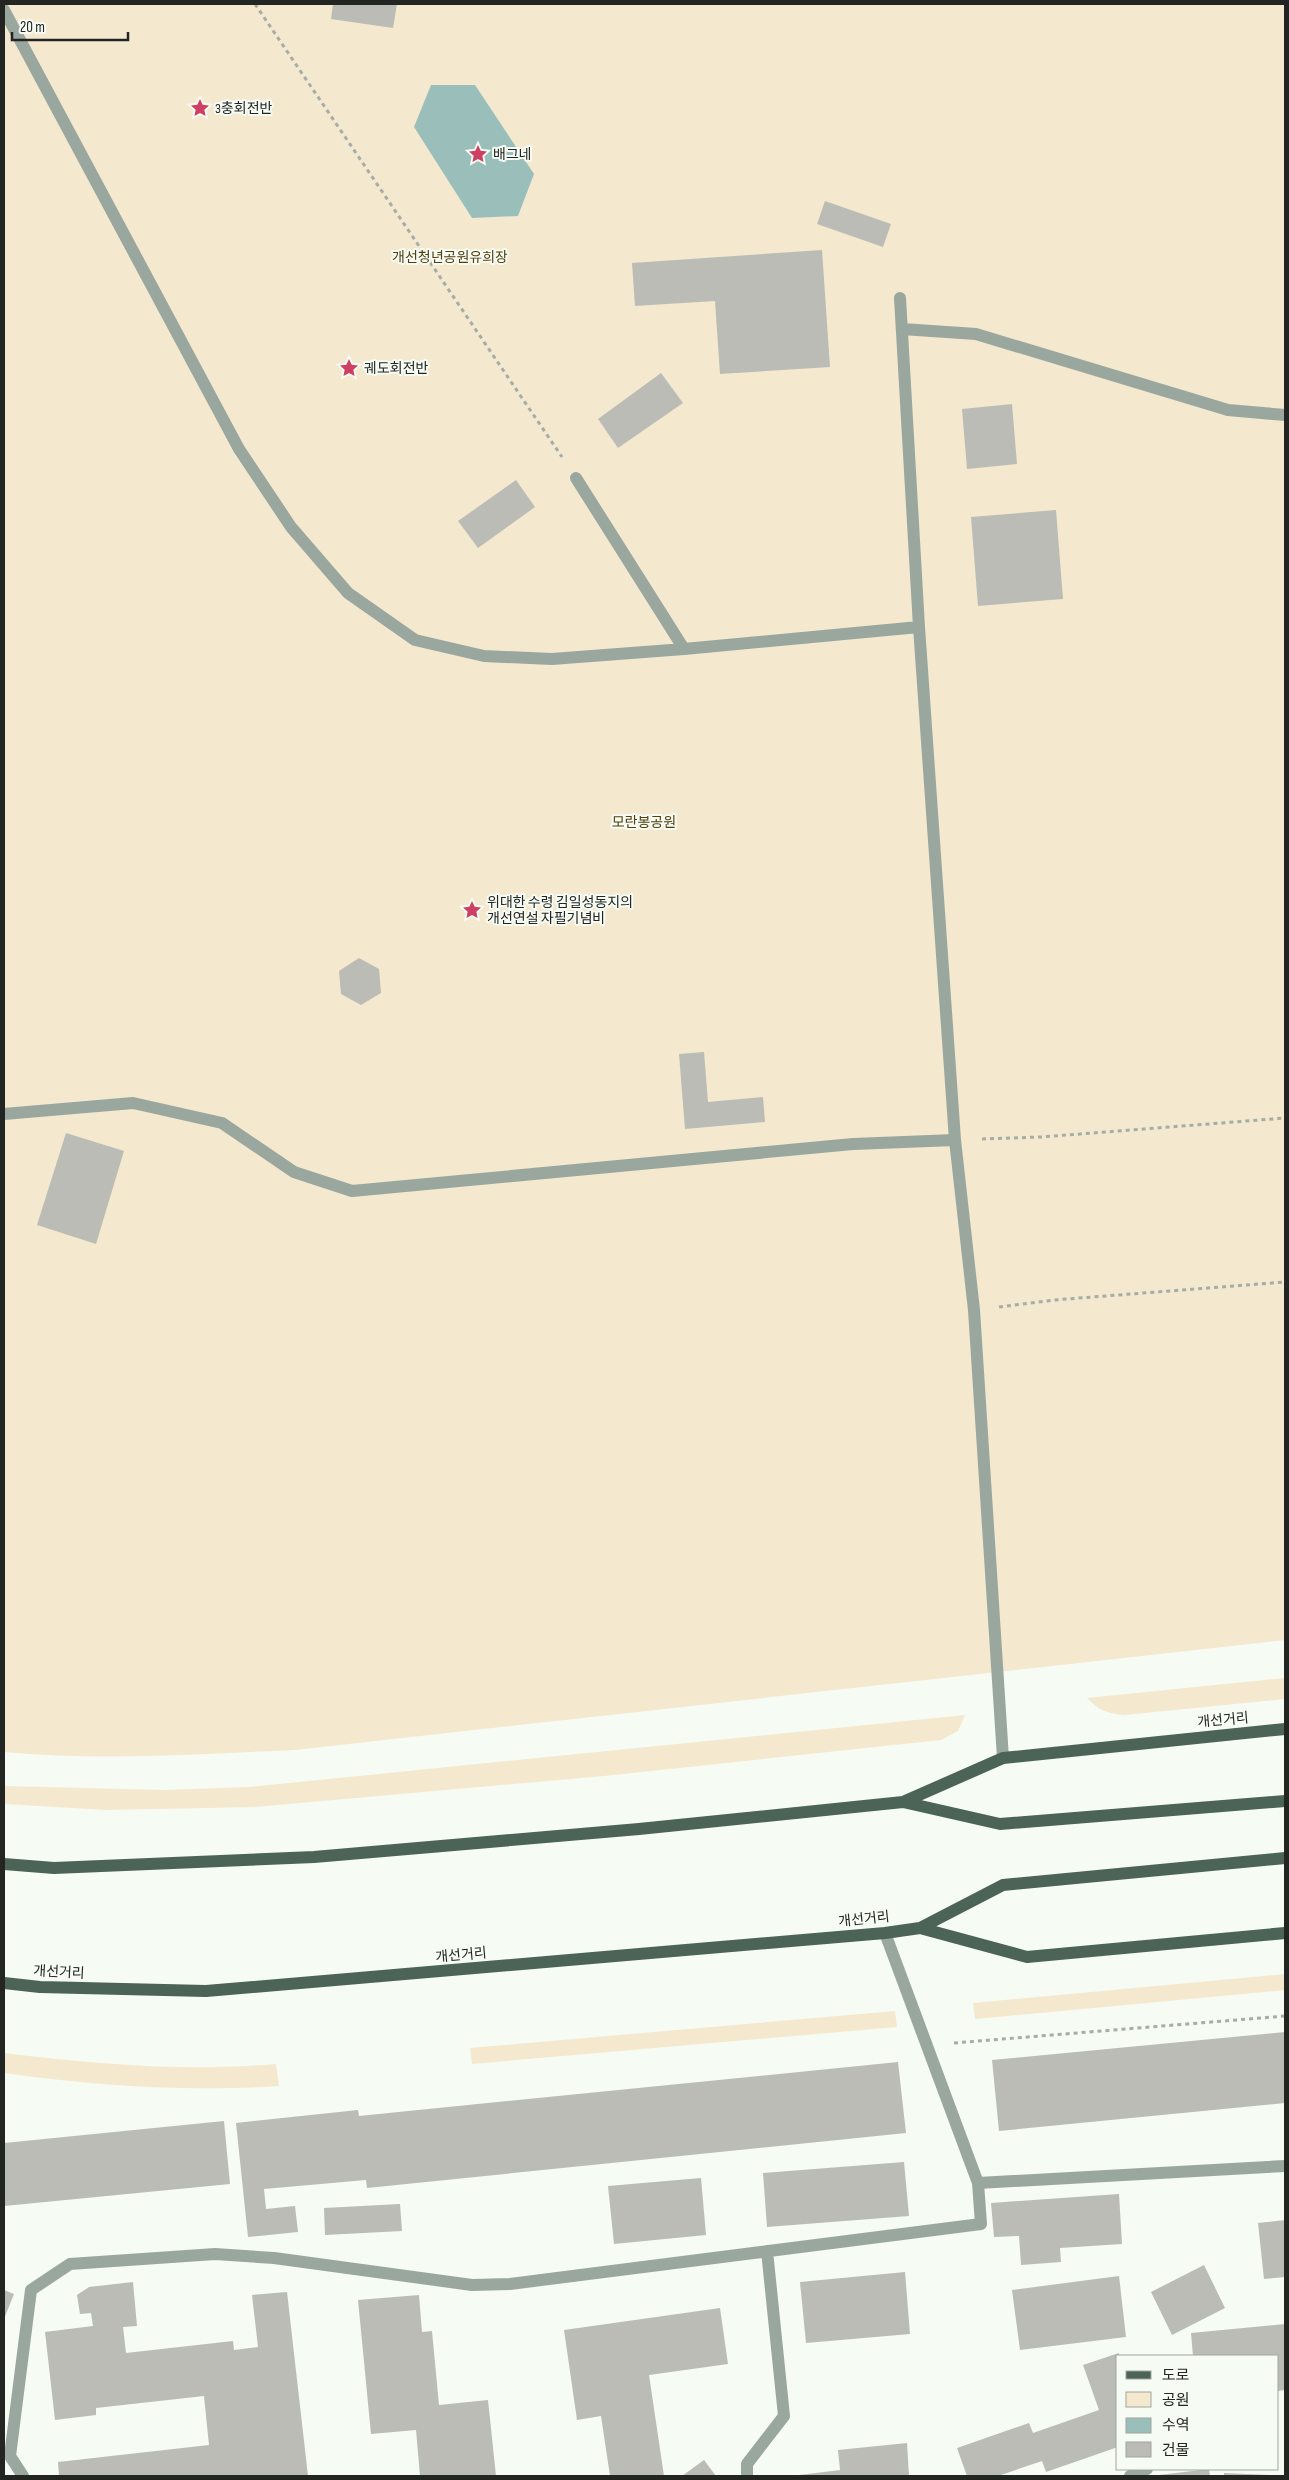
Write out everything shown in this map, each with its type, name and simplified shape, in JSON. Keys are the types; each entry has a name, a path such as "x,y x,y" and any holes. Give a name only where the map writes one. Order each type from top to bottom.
{"main road":[{"name":"개선거리","path":"4,1864 54,1868 314,1857 639,1829 903,1802 1003,1758 1285,1729"},
{"name":"개선거리","path":"903,1802 1000,1824 1285,1801"},
{"name":"개선거리","path":"4,1982 40,1987 206,1991 885,1933 920,1928 1002,1885 1285,1858"},
{"name":"개선거리","path":"920,1928 1027,1957 1285,1933"}],"street":[{"path":"4,10 239,449 291,527 348,593 415,640 484,656 552,659 919,627"},
{"path":"900,298 919,627 955,1140 974,1310 1003,1758"},
{"path":"902,329 976,334 1228,410 1285,415"},
{"path":"576,478 684,648"},
{"path":"4,1114 133,1103 222,1123 294,1172 352,1191 853,1144 955,1140"},
{"path":"23,2476 7,2456 32,2290 70,2264 215,2254 274,2258 472,2286 510,2284 981,2224 978,2183 885,1933"},
{"path":"978,2183 1285,2166"},
{"path":"747,2476 747,2464 784,2416 767,2251"},
{"path":"1130,2476 1145,2470"}],"path":[{"path":"256,4 576,478"},
{"path":"955,1140 1041,1137 1285,1118"},
{"path":"974,1310 1054,1300 1285,1282"},
{"path":"926,2045 1285,2016"}],"green space":[{"name":"모란봉공원","path":"4,4 1285,4 1285,1640 295,1750 113,1756 40,1755 4,1752"},
{"path":"1285,1678 1285,1699 1124,1715 1104,1711 1087,1698"},
{"path":"965,1715 958,1731 941,1740 604,1776 255,1807 106,1810 4,1804 4,1786 164,1790 249,1787"},
{"path":"1285,1974 1285,1990 975,2019 973,2003"},
{"path":"895,2011 897,2027 472,2064 470,2048"},
{"path":"4,2053 140,2066 207,2067 276,2064 279,2086 244,2088 141,2087 39,2078 4,2073"}],"water":[{"path":"431,85 475,85 534,174 518,216 472,218 414,127"}],"building":[{"path":"333,4 397,4 393,28 331,19"},
{"path":"825,201 891,224 883,247 817,224"},
{"path":"822,250 830,367 720,374 715,301 635,306 632,263"},
{"path":"661,373 683,403 618,448 598,419"},
{"path":"1012,404 1017,464 967,469 962,409"},
{"path":"516,480 535,507 478,548 458,521"},
{"path":"1056,510 1063,599 978,606 971,517"},
{"path":"359,958 379,969 381,993 361,1005 341,994 339,971"},
{"path":"704,1052 708,1102 763,1097 765,1122 685,1129 679,1054"},
{"path":"66,1133 124,1151 96,1244 37,1225"},
{"path":"1285,2032 1285,2103 999,2131 992,2060"},
{"path":"898,2062 906,2133 367,2188 366,2180 264,2189 266,2209 295,2206 298,2232 248,2237 236,2123 358,2110 359,2116"},
{"path":"224,2121 230,2184 4,2206 4,2143"},
{"path":"904,2162 909,2216 767,2227 763,2173"},
{"path":"701,2178 706,2235 614,2244 608,2186"},
{"path":"1119,2194 1122,2244 1060,2248 1061,2262 1021,2265 1019,2236 994,2237 991,2203"},
{"path":"400,2204 402,2231 325,2235 324,2208"},
{"path":"1285,2220 1285,2277 1264,2279 1258,2223"},
{"path":"1204,2265 1225,2308 1172,2335 1151,2292"},
{"path":"905,2272 910,2334 806,2343 800,2282"},
{"path":"1119,2276 1126,2337 1020,2350 1012,2290"},
{"path":"133,2282 137,2326 123,2327 126,2353 233,2341 234,2350 258,2347 252,2295 287,2292 308,2476 59,2476 58,2462 209,2445 204,2396 96,2408 96,2415 55,2420 45,2332 93,2326 91,2313 80,2314 77,2295 89,2287"},
{"path":"4,2290 14,2294 4,2319"},
{"path":"419,2295 422,2332 432,2331 439,2405 488,2400 496,2476 420,2476 416,2430 371,2434 358,2300"},
{"path":"720,2308 728,2364 649,2375 664,2476 610,2476 601,2416 577,2420 564,2330"},
{"path":"1285,2324 1285,2390 1279,2391 1279,2355 1193,2355 1191,2333"},
{"path":"1119,2353 1119,2355 1116,2355 1116,2448 1046,2472 1042,2461 998,2476 967,2476 957,2448 1029,2423 1033,2433 1099,2410 1083,2365"},
{"path":"907,2443 909,2476 791,2476 840,2470 838,2450"},
{"path":"704,2460 716,2476 682,2476"},
{"path":"1209,2470 1210,2476 1159,2476"},
{"path":"1224,2473 1270,2475 1270,2476 1224,2476"}],"place":[{"name":"3충회전반","path":"200,108"},
{"name":"배그네","path":"478,154"},
{"name":"궤도회전반","path":"349,368"},
{"name":"위대한 수령 김일성동지의 개선연설 자필기념비","path":"472,910"}],"park label":[{"name":"개선청년공원유희장","path":"450,257"}]}
